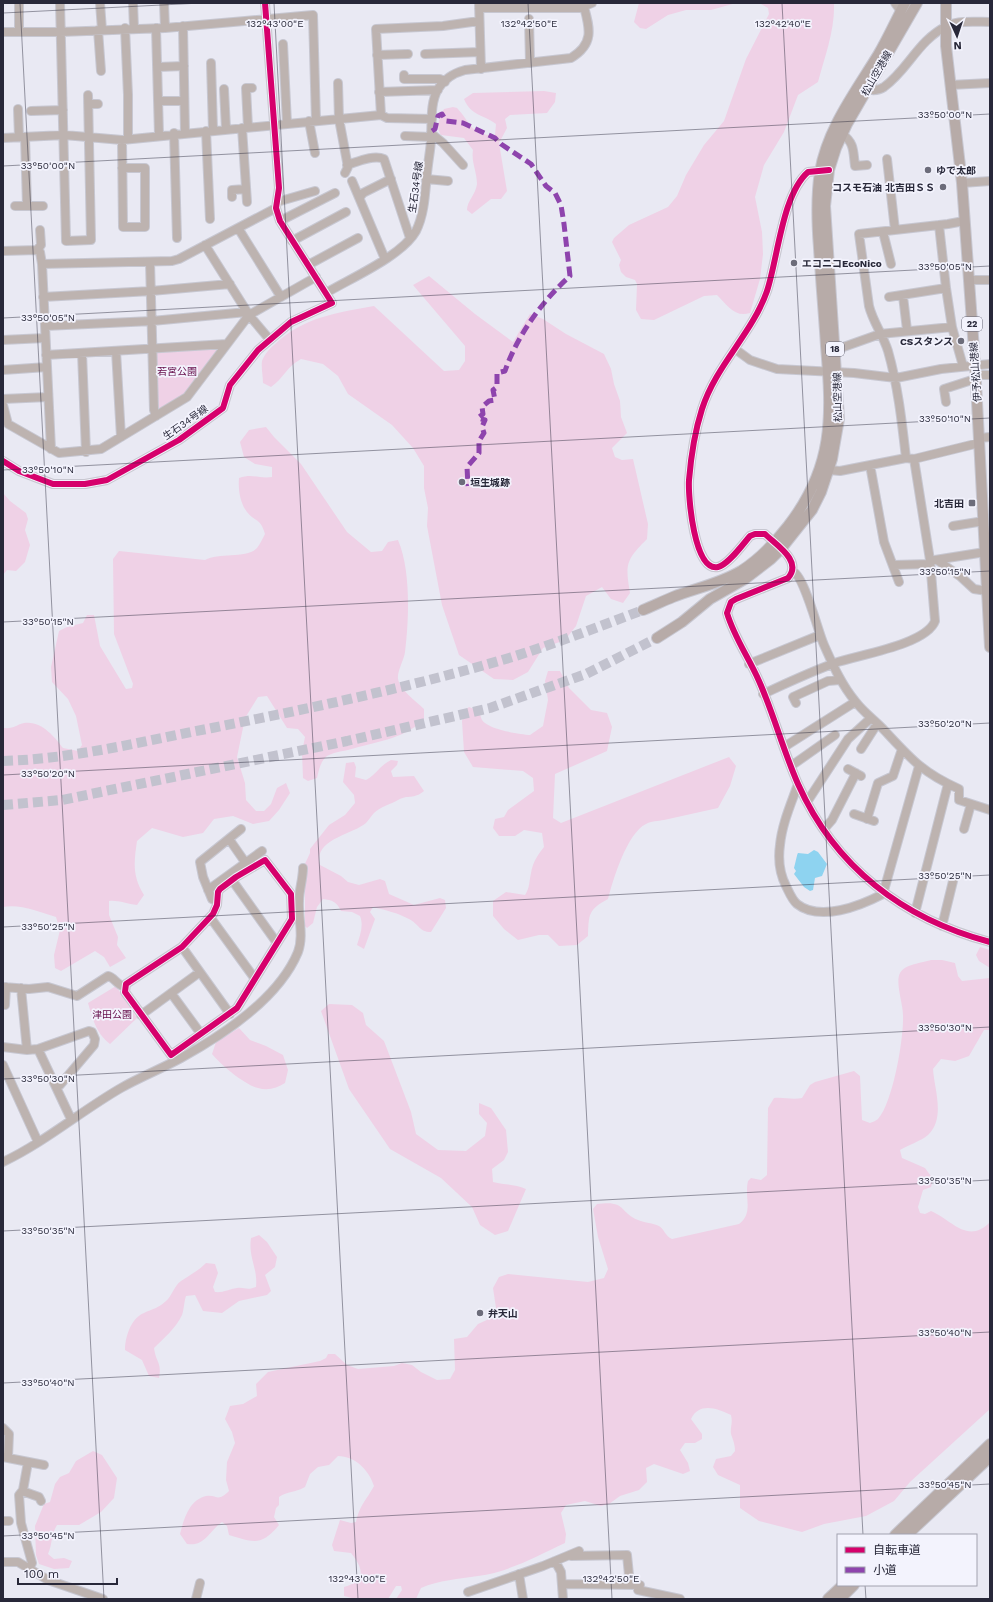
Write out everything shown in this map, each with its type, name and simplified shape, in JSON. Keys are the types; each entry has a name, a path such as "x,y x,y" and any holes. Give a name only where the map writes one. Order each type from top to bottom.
{"main road":[{"name":"松山空港線","path":"643,610 674,596 707,587 733,576 778,546 807,499 822,462 830,423 835,350 824,170 866,89 917,3"},
{"name":"伊予松山港線","path":"946,3 950,85 962,183 979,440 986,490 984,521 990,646"},
{"name":"松山空港線","path":"657,638 682,622 710,599 745,579 778,546 817,501 829,470 837,437 839,419 816,212 824,170 839,120 879,52 900,6"},
{"path":"896,1534 990,1444"},
{"path":"908,1534 990,1457"},
{"path":"828,1599 842,1586"},
{"path":"840,1599 853,1586"}],"street":[{"path":"19,3 19,32"},
{"path":"60,3 66,241 91,240 88,95"},
{"path":"100,3 101,71"},
{"path":"133,3 134,28"},
{"path":"164,3 165,28"},
{"path":"265,3 279,188 276,205 280,221 326,293"},
{"path":"481,68 479,5 584,5 592,3"},
{"name":"生石34号線","path":"3,461 19,471 53,484 85,484 107,480 179,440 222,408 230,385 258,350 291,322 332,303 326,293 385,258 410,238 415,231 422,213 432,136 432,119 438,90 444,82 457,72 565,59 577,54 585,45 589,32 590,24 584,5"},
{"path":"3,32 60,32 125,28 165,28 313,15 313,121 315,153"},
{"path":"529,19 530,63"},
{"path":"380,115 376,29 443,26 479,21"},
{"path":"866,89 873,91 883,87 935,32 946,26 954,24 990,22"},
{"path":"183,26 185,133"},
{"path":"122,168 145,168 145,227 123,227 122,168 128,95 125,28"},
{"path":"156,28 159,135"},
{"path":"284,44 287,123"},
{"path":"425,54 480,52"},
{"path":"377,55 408,54"},
{"path":"210,219 211,63"},
{"path":"158,67 184,66"},
{"path":"404,75 404,79 440,79 444,82"},
{"path":"338,83 339,119 348,164 344,173"},
{"path":"950,85 990,83"},
{"path":"247,202 245,127 246,88 252,88"},
{"path":"224,89 226,129"},
{"path":"379,92 438,90"},
{"path":"159,100 184,101"},
{"path":"89,104 98,104"},
{"path":"18,109 22,137 27,206"},
{"path":"31,111 63,110"},
{"path":"3,138 64,135 90,138 125,139 380,115 387,118 432,119"},
{"path":"174,134 177,238"},
{"path":"842,134 850,140 852,144 855,166 868,165"},
{"path":"405,136 432,136 463,165"},
{"path":"348,164 381,157 386,162 410,238"},
{"path":"888,159 895,230"},
{"path":"824,170 808,172 799,184 783,225 773,272 759,312 714,380 702,409 694,441 689,482 694,530 701,557 706,564 715,568 724,565 750,536 755,534 765,534 791,560 792,571 788,578 736,599 728,607 727,613 749,664 759,681 798,784 807,802 824,829 857,871 883,894 942,926 990,942"},
{"path":"360,197 362,193 391,179"},
{"path":"426,179 448,181"},
{"path":"962,183 990,181"},
{"path":"352,182 360,197 385,258"},
{"path":"232,197 232,190 246,189"},
{"path":"42,264 150,262 179,259 238,228 276,205 315,191"},
{"path":"280,221 335,193"},
{"path":"15,206 43,206"},
{"path":"292,241 346,212"},
{"path":"764,694 832,664 894,646 929,630 934,621 932,562 888,352 871,315 859,234 964,221"},
{"path":"939,225 952,327 963,366"},
{"path":"238,228 281,297"},
{"path":"38,250 41,245 40,230"},
{"path":"883,232 891,264"},
{"path":"308,265 358,238"},
{"path":"205,245 248,314 270,340"},
{"path":"3,251 38,250"},
{"path":"38,250 40,252 42,264 51,449"},
{"path":"150,262 154,410 156,416"},
{"path":"45,326 152,321 248,314 316,277"},
{"path":"968,280 990,280"},
{"path":"44,296 151,291 230,284"},
{"path":"889,298 946,288"},
{"path":"903,296 907,330"},
{"path":"3,405 8,424 59,453 86,452 101,449 187,397 248,314"},
{"path":"835,350 880,334 907,330 952,327"},
{"path":"3,340 45,338"},
{"path":"46,355 227,344"},
{"path":"735,349 750,360 770,368 893,377 974,364 990,364"},
{"path":"116,351 121,437"},
{"path":"82,353 86,452"},
{"path":"3,370 47,367"},
{"path":"946,402 944,389 975,377 990,375"},
{"path":"3,399 48,397"},
{"path":"829,470 840,472 910,459 990,437"},
{"path":"870,466 884,542 899,582"},
{"path":"953,526 984,521"},
{"path":"893,565 932,562 985,552"},
{"path":"932,562 961,577 974,590 988,587"},
{"path":"792,571 798,574 805,589 832,664 840,680 855,702 919,766 935,779 959,789 959,800 990,810 990,815"},
{"path":"749,664 820,634"},
{"path":"796,702 793,697 828,682 840,680"},
{"path":"784,747 855,702"},
{"path":"807,802 848,739 871,718"},
{"path":"861,749 878,724"},
{"path":"791,766 835,735"},
{"path":"854,814 870,820 878,783 893,776 902,749"},
{"path":"883,894 919,766"},
{"path":"824,829 832,820 858,775 848,769"},
{"path":"798,784 789,808 779,846 779,864 782,878 796,904 806,910 817,913 856,905 883,894"},
{"path":"916,913 948,784"},
{"path":"964,829 971,804"},
{"path":"217,901 212,899 208,890 200,862 241,828"},
{"path":"229,839 245,862"},
{"path":"208,890 262,851"},
{"path":"124,987 126,984 182,947 216,909 218,892 232,880 265,860 287,889 292,898 292,919 237,1008 201,1034 171,1059"},
{"path":"4,1159 38,1142 71,1119 122,1088 240,1021 265,999 285,974 298,952 301,941 299,898 303,868"},
{"path":"942,926 954,877"},
{"path":"232,880 277,943"},
{"path":"210,917 255,979"},
{"path":"182,947 230,1014"},
{"path":"142,1015 200,972"},
{"path":"5,1005 4,987 48,987 78,996 108,976 113,978 117,985 124,987"},
{"path":"124,987 125,992 171,1059"},
{"path":"21,988 26,1050"},
{"path":"171,993 201,1034"},
{"path":"3,1047 26,1050 38,1049 92,1032 95,1039 94,1046 56,1087"},
{"path":"38,1049 71,1119"},
{"path":"3,1065 38,1142"},
{"path":"3,1428 9,1434 6,1457 44,1465"},
{"path":"28,1462 23,1490 19,1495 20,1523 32,1563 30,1569"},
{"path":"23,1490 39,1497 41,1501"},
{"path":"468,1592 556,1561 579,1551"},
{"path":"565,1556 627,1556 630,1585"},
{"path":"556,1561 561,1572 562,1599"},
{"path":"3,1562 18,1562 48,1580 103,1599"},
{"path":"519,1574 523,1599"},
{"path":"196,1599 200,1583"},
{"path":"562,1584 639,1585 680,1599"},
{"path":"636,1599 639,1585"},
{"path":"74,1590 75,1599"}],"green space":[{"path":"639,3 736,3 711,10 686,10 668,15 646,29 640,28 634,22"},
{"path":"754,3 834,3 834,13 829,43 818,82 798,95 784,132 764,165 755,197 762,232 763,254 760,279 750,313 740,314 732,310 717,295 704,296 654,320 641,319 636,310 637,284 635,280 626,277 621,272 619,265 621,260 612,242 614,238 629,225 668,207 677,196 686,175 704,145 724,121 746,59 769,14 768,8 761,4"},
{"path":"544,91 556,93 555,102 547,113 510,115 505,119 507,128 499,143 507,191 501,199 491,199 472,214 467,210 467,207 477,184 473,150 464,138 441,135 438,125 444,109 453,107 457,108 476,131 487,135 495,135 496,124 470,109 464,99 473,93"},
{"path":"429,276 475,314 513,342 530,314 543,319 566,334 604,354 611,369 620,401 621,417 627,433 612,448 615,457 622,460 633,459 648,524 647,539 635,552 629,563 628,575 630,593 623,603 611,599 602,587 586,596 576,626 565,640 543,648 528,672 513,680 494,679 459,655 442,605 427,526 428,508 424,488 424,466 413,448 392,425 348,394 338,376 323,364 301,359 292,365 271,387 263,383 262,361 271,348 286,335 309,322 321,318 374,306 444,371 459,370 465,361 465,346 413,285"},
{"name":"若宮公園","path":"223,346 184,397 160,411 156,408 155,351"},
{"path":"266,427 301,464 347,532 371,552 382,551 388,542 398,540 402,552 407,580 408,610 405,652 398,679 405,691 424,709 424,720 415,727 397,736 327,756 321,763 317,778 308,781 303,778 302,752 305,737 298,729 287,728 267,696 258,697 245,718 237,757 245,783 246,800 256,811 264,811 271,804 277,788 286,783 290,793 279,810 269,821 253,824 233,816 214,819 203,833 183,837 152,828 137,841 136,849 135,869 137,882 144,895 137,905 109,901 109,915 118,937 117,945 126,958 110,967 104,957 95,951 61,971 55,968 54,955 60,930 56,917 23,908 10,906 3,907 3,728 13,727 24,723 36,724 52,734 63,748 78,751 82,745 76,716 68,699 52,682 51,667 59,631 67,627 83,623 87,615 94,615 100,646 126,689 132,688 133,684 114,634 113,559 119,551 205,560 217,556 239,555 257,548 265,534 259,522 247,512 241,500 239,478 248,476 272,477 272,467 255,464 244,457 240,442 249,430"},
{"path":"3,493 10,501 26,513 28,519 25,530 30,545 25,562 16,571 7,570 3,575"},
{"path":"548,671 560,671 569,688 591,710 607,713 612,727 607,751 555,774 553,818 561,823 729,757 736,766 730,786 718,808 650,822 639,829 627,847 622,858 608,899 593,910 589,918 588,936 577,945 559,946 548,935 539,935 518,940 504,929 493,916 493,901 506,892 525,895 529,887 534,862 544,847 542,833 524,830 515,836 499,836 493,828 495,819 504,817 508,810 534,791 533,778 523,771 473,767 464,752 462,721 465,710 469,707 479,711 482,720 486,723 504,731 530,735 543,726 548,700 545,681"},
{"path":"391,760 398,761 397,765 391,771 393,777 414,776 424,791 420,794 402,798 382,807 360,827 328,843 322,849 319,856 320,865 341,876 348,882 359,885 380,879 385,881 389,894 414,905 440,898 445,900 446,908 431,932 427,932 405,917 373,907 370,912 375,919 364,949 357,945 362,927 360,916 352,912 341,911 338,905 332,901 323,899 317,907 313,923 307,928 305,926 305,888 303,868 310,853 310,849 329,825 345,815 355,803 354,795 343,782 346,763 354,762 356,767 355,777 366,780"},
{"path":"980,947 990,950 990,968 979,961 976,955"},
{"path":"931,960 942,960 955,963 958,976 962,981 990,978 990,1030 984,1030 969,1056 955,1061 941,1059 933,1069 938,1103 937,1120 928,1135 900,1150 902,1158 925,1168 933,1179 931,1187 923,1190 918,1207 920,1213 925,1214 931,1211 967,1231 974,1231 982,1228 990,1222 990,1409 910,1482 894,1501 866,1516 824,1524 802,1532 759,1521 740,1508 740,1485 718,1475 713,1467 716,1459 731,1456 735,1451 731,1434 731,1415 720,1410 703,1408 694,1414 691,1419 702,1434 702,1439 695,1443 685,1443 680,1450 688,1463 690,1471 683,1474 654,1464 646,1468 647,1482 639,1490 620,1496 609,1504 601,1506 585,1501 566,1505 561,1513 566,1534 565,1543 523,1563 501,1571 442,1581 428,1585 421,1588 416,1599 396,1599 402,1590 401,1586 396,1586 388,1599 356,1599 344,1596 344,1587 359,1578 361,1574 360,1569 351,1553 334,1551 332,1545 340,1520 351,1523 356,1522 361,1507 374,1486 365,1469 350,1458 338,1456 329,1465 318,1467 310,1474 305,1487 279,1497 279,1505 276,1508 274,1517 279,1525 273,1532 262,1540 251,1541 229,1535 227,1526 222,1522 203,1541 187,1544 180,1534 191,1506 200,1498 206,1496 222,1497 229,1491 226,1480 227,1462 235,1443 232,1432 225,1419 230,1406 243,1404 257,1396 256,1384 268,1372 320,1361 326,1358 328,1354 335,1354 347,1365 358,1369 394,1366 402,1363 412,1365 421,1372 437,1380 450,1379 455,1370 454,1339 467,1337 478,1324 489,1319 496,1308 493,1288 499,1277 508,1274 588,1282 604,1278 608,1269 598,1237 593,1209 597,1204 606,1203 617,1205 638,1220 659,1226 672,1239 739,1224 744,1220 746,1215 748,1204 748,1181 751,1178 761,1180 767,1175 768,1108 774,1098 802,1098 810,1085 815,1082 854,1071 860,1076 862,1120 870,1123 877,1120 883,1111 893,1085 902,1039 903,1010 898,982 900,973 902,970 910,966"},
{"name":"津田公園","path":"116,986 137,1018 110,1044 98,1031 93,1021 88,1003"},
{"path":"329,1004 352,1005 363,1013 366,1025 384,1041 411,1112 416,1134 438,1150 466,1151 485,1136 487,1123 479,1114 479,1103 491,1108 506,1130 508,1152 504,1160 492,1169 493,1182 518,1186 526,1189 508,1231 495,1235 480,1225 472,1207 441,1178 390,1149 349,1089 321,1011"},
{"path":"239,1028 250,1040 283,1055 288,1070 285,1083 276,1088 269,1089 262,1089 253,1086 221,1064 212,1054 216,1042"},
{"path":"259,1235 267,1242 277,1257 275,1267 265,1275 271,1291 267,1295 239,1301 222,1313 203,1311 195,1295 186,1296 183,1313 179,1320 170,1333 154,1348 159,1365 159,1378 149,1376 142,1360 125,1350 126,1339 132,1323 139,1315 158,1307 168,1299 181,1281 197,1271 206,1263 215,1264 218,1273 213,1287 215,1292 237,1288 250,1289 256,1287 256,1274 250,1245 251,1238"},
{"path":"93,1451 102,1455 117,1478 114,1498 101,1512 79,1525 57,1525 53,1533 51,1547 48,1554 54,1559 64,1558 72,1561 69,1568 54,1569 39,1564 36,1555 35,1526 44,1504 50,1502 55,1484 60,1477 69,1473 76,1461"}],"water":[{"path":"814,850 818,852 827,864 822,876 815,878 813,890 810,891 804,887 794,874 796,871 794,868 798,853 808,854"}],"tunnel":[{"path":"3,761 30,760 108,749 324,705 472,669 509,658 643,610"},
{"path":"3,805 62,800 347,741 490,708 586,674 657,638"}],"marked path":[{"path":"432,131 435,129 438,116 442,114 446,121 463,123 495,138 501,144 531,164 546,186 555,193 561,205 570,276 550,296 523,332 505,371 497,373 497,387 493,390 495,400 489,401 482,407 483,414 478,418 485,420 482,427 484,433 479,441 479,453 467,467 468,486"}],"cycle path":[{"path":"3,461 19,471 53,484 85,484 107,480 179,440 223,408 230,385 258,350 291,322 332,303 280,221 276,208 279,188 265,3"},
{"path":"829,170 808,172 799,182 792,196 782,228 767,291 744,336 716,378 702,409 697,426 689,480 691,516 694,531 703,558 710,565 718,567 722,565 731,558 750,536 755,534 765,534 781,548 790,560 792,572 788,578 736,599 731,602 727,613 734,631 755,672 798,784 813,814 831,840 852,864 875,886 901,904 928,919 958,932 990,942"},
{"path":"265,860 291,894 292,919 237,1008 171,1055 125,992 126,984 182,947 213,914 217,905 218,892 220,889 236,877 265,860"}],"place":[{"name":"ゆで太郎","path":"928,170"},
{"name":"コスモ石油 北吉田ＳＳ","path":"943,187"},
{"name":"エコニコEcoNico","path":"794,263"},
{"name":"CSスタンス","path":"961,341"},
{"name":"垣生城跡","path":"462,482"},
{"name":"北吉田","path":"972,503"},
{"name":"弁天山","path":"480,1313"}]}
